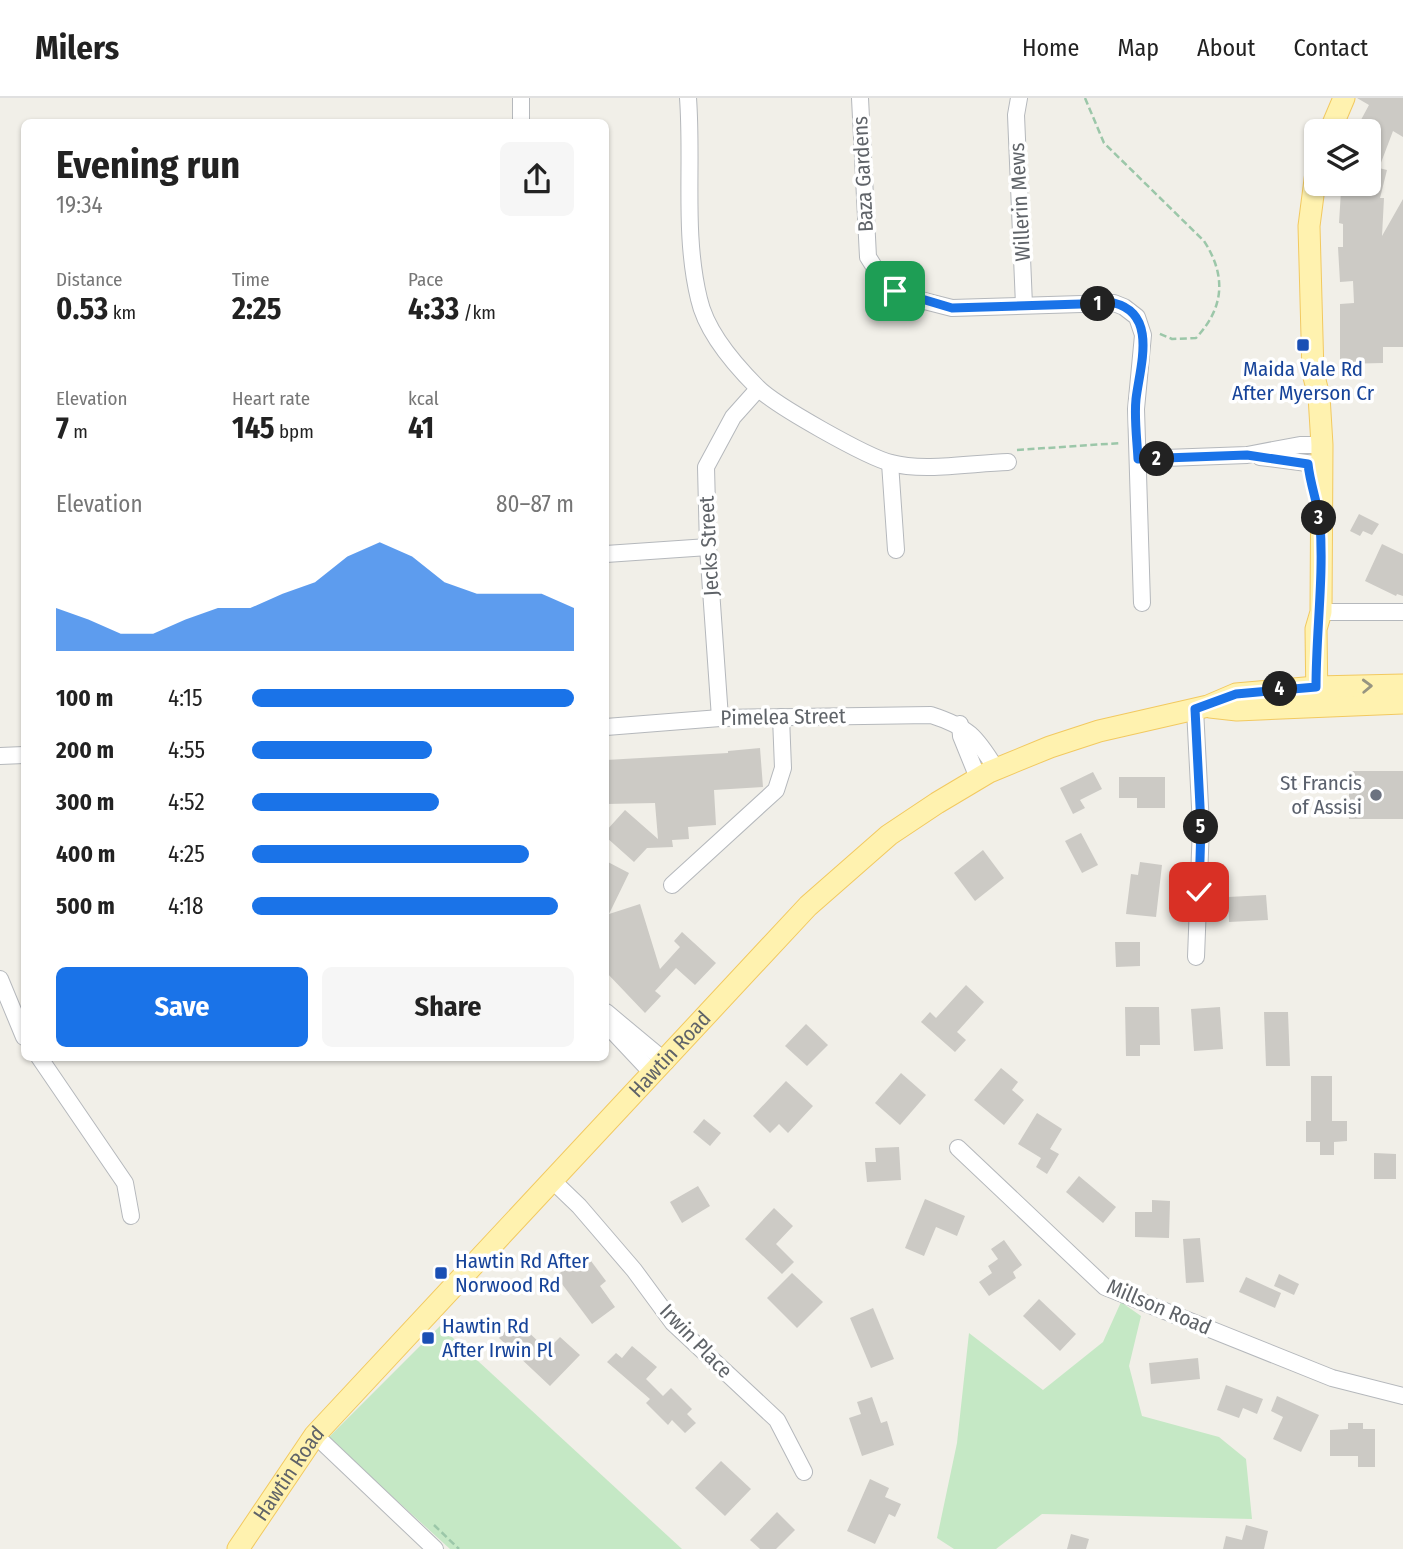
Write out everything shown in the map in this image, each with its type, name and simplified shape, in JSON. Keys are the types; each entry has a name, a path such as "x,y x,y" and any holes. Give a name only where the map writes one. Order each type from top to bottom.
{"main road":[{"path":"1325,119 1332,98"},
{"path":"1335,119 1344,98"},
{"path":"1313,196 1309,226 1313,373 1320,396 1315,455 1320,520 1321,612 1328,628 1324,696"},
{"name":"Hawtin Road","path":"238,1549 315,1435 554,1182 808,906 889,835 987,774 1099,731 1202,708 1237,710 1403,685"},
{"name":"Hawtin Road","path":"1324,696 1403,703"}],"street":[{"path":"521,98 521,119"},
{"path":"688,98 689,253 699,303 720,343 758,389 830,434 890,463 914,466 1011,456"},
{"name":"Baza Gardens","path":"860,98 866,245 868,257 877,276 895,291 942,307 1119,304 1137,317 1143,335"},
{"name":"Willerin Mews","path":"1019,98 1016,115 1024,305"},
{"path":"1142,603 1136,408 1143,335"},
{"name":"Jecks Street","path":"720,718 708,547 706,467 733,417 758,389"},
{"path":"1138,459 1315,455"},
{"path":"890,463 896,550"},
{"path":"609,554 708,547"},
{"path":"1321,612 1403,612"},
{"path":"1196,957 1202,708"},
{"name":"Pimelea Street","path":"609,727 720,718 931,715 960,724 961,736 987,774"},
{"path":"672,885 776,790 783,768 781,717"},
{"path":"0,756 21,755"},
{"path":"0,979 21,1030"},
{"path":"609,1015 659,1068"},
{"path":"609,1026 659,1068"},
{"path":"41,1061 125,1184 131,1216"},
{"name":"Millson Road","path":"958,1148 1105,1287 1332,1378 1403,1396"},
{"name":"Irwin Place","path":"554,1182 618,1252 673,1323 777,1420 804,1472"},
{"path":"315,1435 435,1549"}],"path":[{"path":"1085,98 1104,144 1190,225 1214,256 1220,275 1221,293 1196,338 1172,340 1161,333 1143,335"},
{"path":"1011,456 1121,444 1127,437"}],"green space":[{"path":"1121,1302 1141,1316 1129,1366 1142,1416 1219,1437 1246,1459 1252,1519 1042,1514 996,1549 954,1549 937,1538 957,1443 969,1333 1043,1390 1103,1342"},
{"path":"440,1326 682,1549 450,1549 328,1438"}],"building":[{"path":"1357,98 1403,98 1403,137 1393,131 1381,163 1381,119 1361,119 1369,105"},
{"path":"1381,168 1387,170 1381,194"},
{"path":"1341,196 1380,196 1384,198 1382,236 1403,199 1403,347 1383,347 1383,363 1340,364 1340,304 1354,303 1353,281 1340,282 1338,247 1343,247 1343,224 1339,223"},
{"path":"1359,514 1379,524 1372,535 1363,531 1360,536 1350,531"},
{"path":"1382,544 1403,554 1403,596 1396,596 1365,581"},
{"path":"760,748 763,787 714,790 716,825 688,827 689,839 672,840 673,847 647,848 634,862 609,840 609,828 625,810 658,839 655,803 609,804 609,760"},
{"name":"St Francis of Assisi","path":"1349,771 1403,771 1403,819 1349,819"},
{"path":"1093,772 1102,789 1080,800 1085,808 1073,814 1060,788"},
{"path":"1119,777 1165,777 1165,808 1137,808 1137,798 1119,798"},
{"path":"1081,833 1098,865 1082,873 1065,841"},
{"path":"983,850 1004,878 975,901 954,873"},
{"path":"1140,862 1162,865 1156,917 1126,914 1131,874 1138,875"},
{"path":"609,863 629,873 609,914"},
{"path":"1266,895 1268,920 1229,922 1228,897"},
{"path":"640,904 660,969 680,947 674,941 682,932 716,963 695,985 676,968 655,991 661,996 645,1013 609,975 609,914"},
{"path":"1115,942 1140,942 1140,966 1116,967"},
{"path":"966,985 984,1002 957,1032 966,1040 955,1052 921,1022 930,1012 936,1018"},
{"path":"1125,1007 1159,1007 1160,1045 1140,1045 1140,1056 1126,1056"},
{"path":"1220,1007 1223,1049 1194,1051 1191,1009"},
{"path":"1264,1012 1288,1012 1290,1066 1266,1066"},
{"path":"806,1024 828,1045 807,1066 785,1046"},
{"path":"1001,1068 1018,1082 1012,1090 1024,1100 1004,1125 974,1100"},
{"path":"901,1073 926,1095 900,1125 875,1103"},
{"path":"1311,1076 1332,1076 1332,1121 1347,1121 1347,1141 1334,1142 1334,1155 1320,1155 1320,1142 1306,1142 1306,1121 1311,1121"},
{"path":"786,1081 813,1106 788,1133 779,1124 770,1133 753,1116"},
{"path":"1037,1113 1062,1129 1050,1149 1059,1154 1047,1174 1036,1167 1041,1158 1018,1144"},
{"path":"704,1119 721,1133 710,1146 693,1132"},
{"path":"899,1147 901,1180 867,1182 865,1162 876,1162 875,1148"},
{"path":"1374,1153 1396,1154 1396,1179 1374,1179"},
{"path":"1079,1176 1116,1207 1103,1223 1066,1192"},
{"path":"698,1186 710,1206 682,1223 670,1202"},
{"path":"925,1199 965,1216 957,1236 936,1227 924,1256 905,1248"},
{"path":"1152,1200 1170,1201 1169,1238 1135,1237 1135,1212 1152,1212"},
{"path":"774,1208 793,1226 776,1244 794,1262 782,1274 745,1239"},
{"path":"1200,1238 1204,1282 1186,1283 1183,1239"},
{"path":"1004,1240 1022,1265 1013,1272 1016,1278 989,1296 979,1282 992,1273 988,1266 998,1259 991,1249"},
{"path":"585,1253 606,1281 600,1286 615,1307 592,1324 556,1276"},
{"path":"792,1273 823,1302 797,1328 767,1298"},
{"path":"1279,1274 1299,1284 1294,1295 1274,1286"},
{"path":"1246,1277 1281,1293 1275,1308 1239,1292"},
{"path":"1039,1299 1076,1334 1060,1351 1023,1316"},
{"path":"873,1308 894,1359 871,1368 850,1318"},
{"path":"516,1320 547,1350 560,1337 580,1355 550,1386 499,1338"},
{"path":"632,1346 657,1367 646,1379 663,1396 671,1388 692,1409 687,1414 696,1423 685,1433 672,1420 668,1425 646,1403 650,1399 607,1362 616,1353 622,1358"},
{"path":"1198,1358 1200,1379 1151,1384 1149,1363"},
{"path":"1226,1385 1263,1399 1257,1414 1243,1408 1239,1418 1217,1410"},
{"path":"1277,1396 1319,1415 1301,1452 1273,1439 1283,1417 1271,1411"},
{"path":"872,1397 881,1423 887,1421 894,1445 862,1456 849,1418 861,1414 857,1402"},
{"path":"1348,1423 1363,1423 1363,1429 1375,1429 1375,1467 1358,1467 1358,1456 1330,1456 1330,1430 1348,1429"},
{"path":"721,1461 751,1489 725,1516 695,1488"},
{"path":"870,1479 889,1488 885,1497 901,1504 895,1517 889,1514 875,1544 847,1531"},
{"path":"777,1512 795,1530 776,1549 760,1549 750,1540"},
{"path":"1246,1525 1268,1531 1264,1549 1223,1549 1226,1536 1242,1540"},
{"path":"1071,1534 1089,1539 1086,1549 1067,1549"}],"place":[{"name":"Maida Vale Rd After Myerson Cr","path":"1303,345"},
{"name":"St Francis of Assisi","path":"1376,795"},
{"name":"Hawtin Rd After Norwood Rd","path":"441,1273"},
{"name":"Hawtin Rd After Irwin Pl","path":"428,1338"}],"route":[{"path":"895,291 942,307 963,309 1114,303 1124,307 1137,317 1143,338 1143,359 1136,399 1138,459 1247,455 1308,464 1312,494 1320,520 1321,612 1316,629 1316,687 1236,694 1195,709 1201,826 1199,892"}]}
